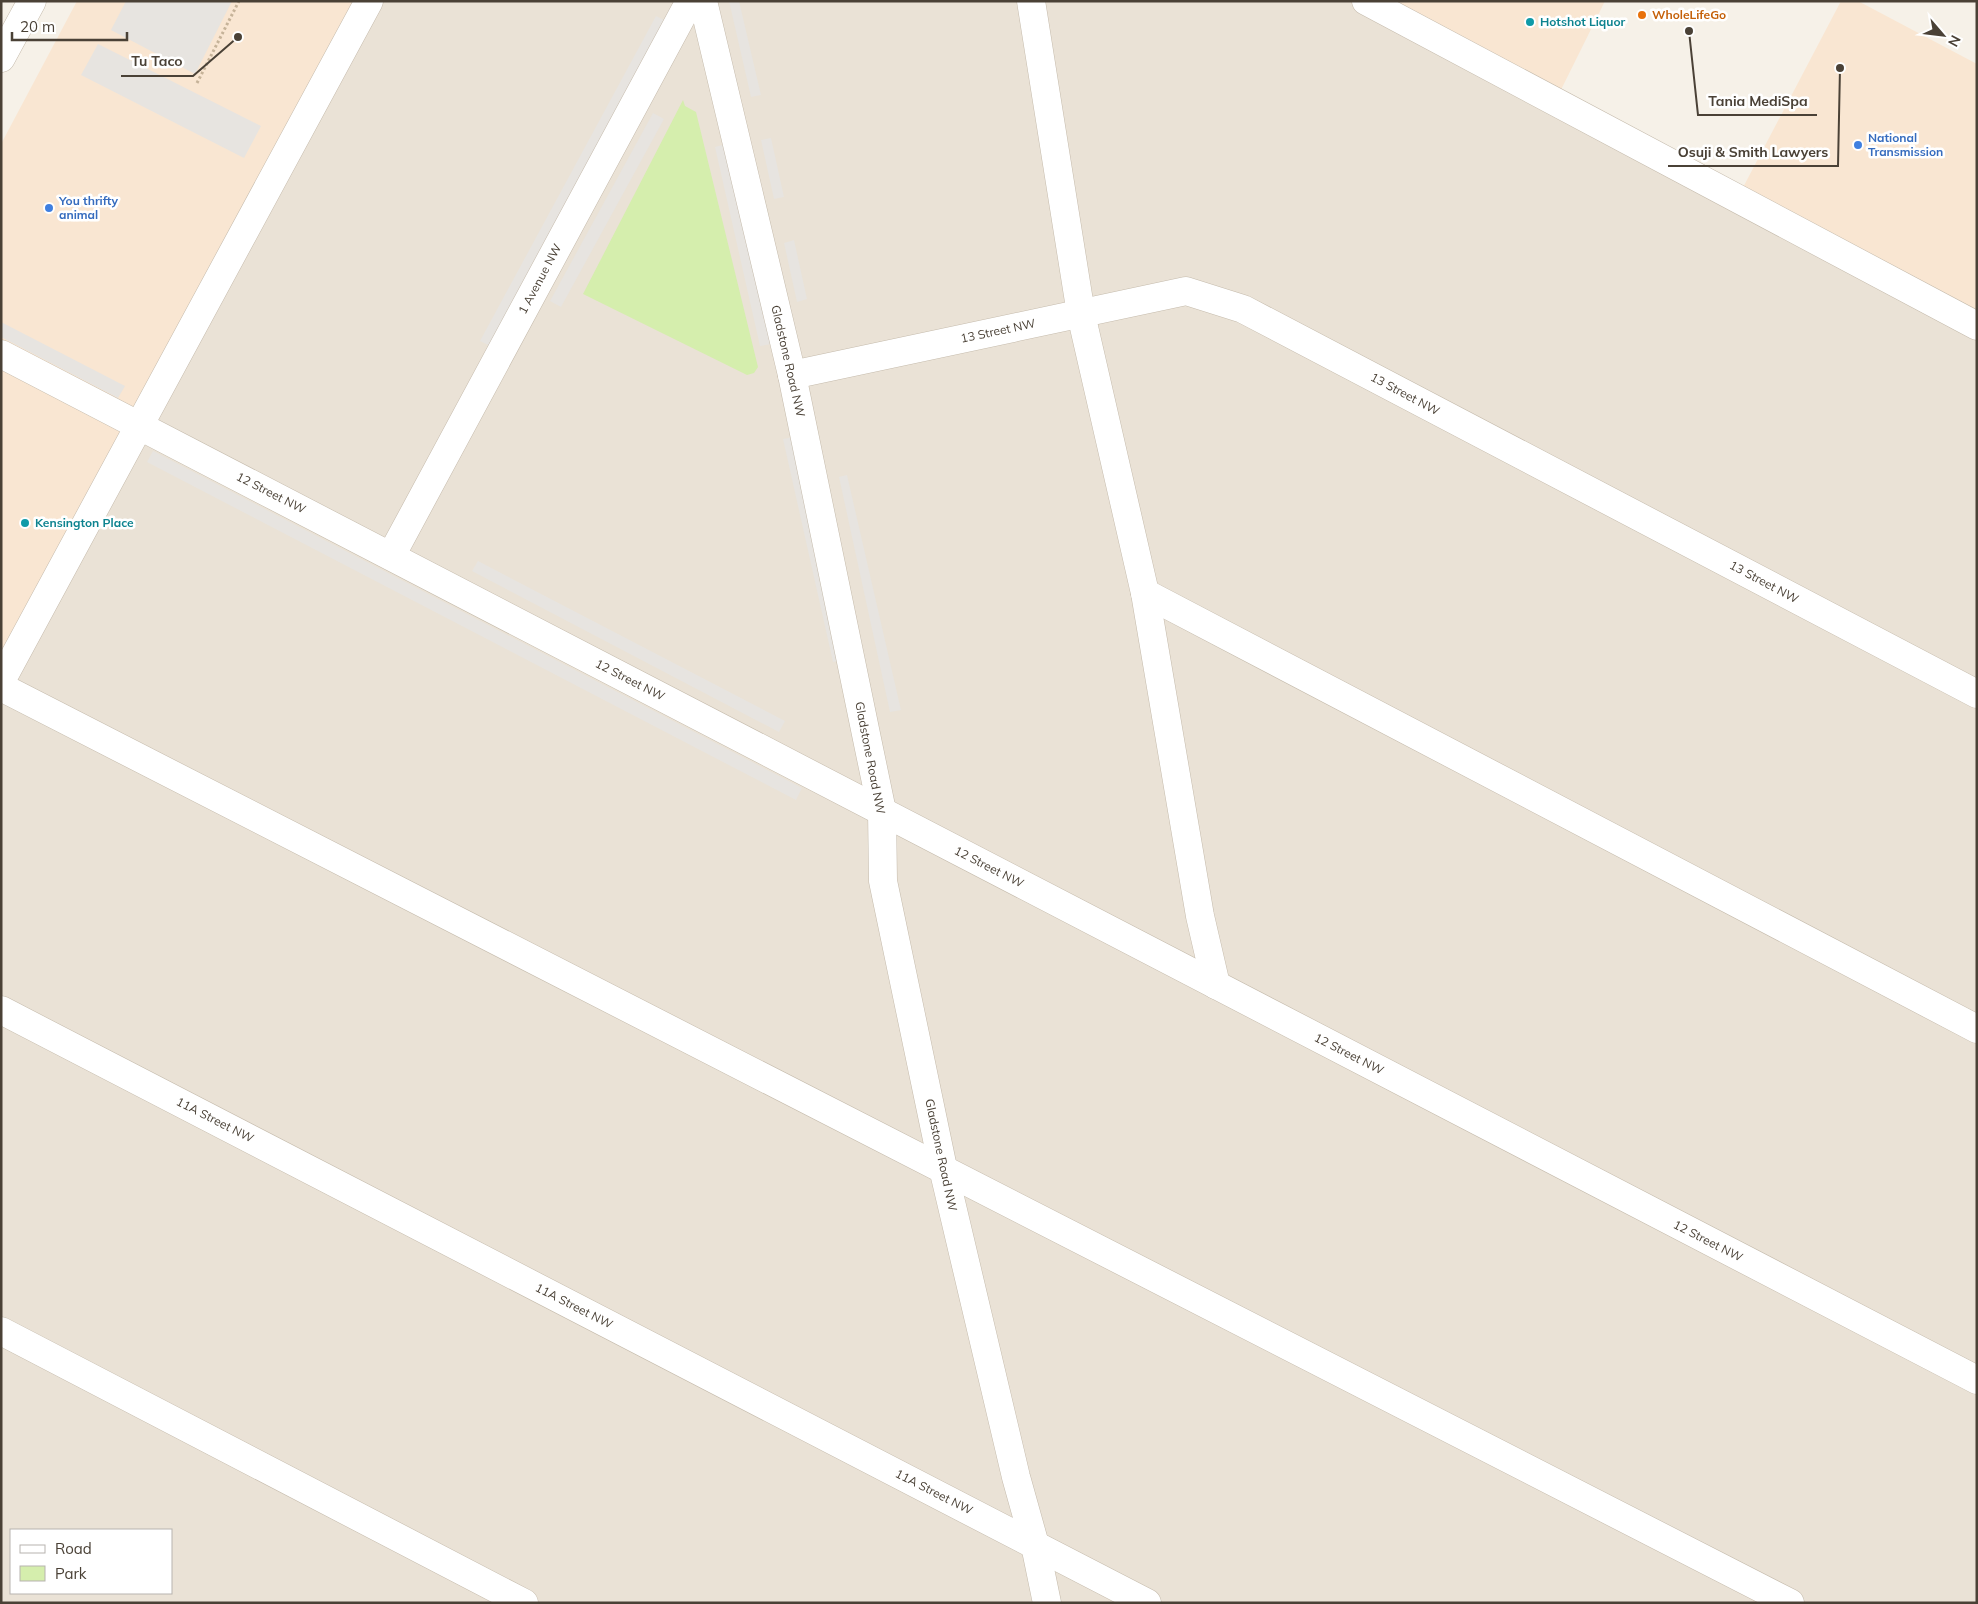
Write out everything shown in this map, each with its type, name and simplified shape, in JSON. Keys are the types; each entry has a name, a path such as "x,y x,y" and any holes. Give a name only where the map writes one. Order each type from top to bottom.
{"street":[{"path":"1,58 32,1"},
{"path":"1,681 368,1"},
{"name":"1 Avenue NW","path":"392,556 690,1"},
{"name":"Gladstone Road NW","path":"703,1 792,375 882,811 883,881 943,1168 1014,1468 1035,1545 1047,1603"},
{"path":"1031,1 1081,314 1144,593 1200,916 1216,985"},
{"path":"1366,1 1977,326"},
{"name":"13 Street NW","path":"792,375 1186,291 1243,309 1977,694"},
{"name":"12 Street NW","path":"1,354 1977,1380"},
{"path":"1144,593 1977,1029"},
{"path":"1,688 943,1168 1790,1603"},
{"name":"11A Street NW","path":"1,1010 1147,1603"},
{"path":"1,1331 524,1603"}],"path":[{"path":"197,83 239,1"}],"shaded area":[{"path":"77,1 369,1 1,681 1,144"},
{"path":"126,1 232,1 195,74 111,30"},
{"path":"369,1 1349,1 1977,326 1977,1603 1,1603 1,681"},
{"path":"729,1 739,1 761,95 751,97"},
{"path":"1349,1 1605,1 1552,108"},
{"path":"1841,1 1858,1 1977,64 1977,326 1738,197"},
{"path":"656,16 666,21 490,346 480,341"},
{"path":"98,44 261,126 244,158 81,75"},
{"path":"653,113 664,119 561,307 550,301"},
{"path":"771,138 784,197 774,199 761,140"},
{"path":"726,144 771,344 760,346 715,147"},
{"path":"794,240 807,299 797,302 784,243"},
{"path":"1,322 125,386 118,398 1,337"},
{"path":"794,437 844,659 833,662 783,439"},
{"path":"153,451 802,788 796,800 147,462"},
{"path":"847,475 901,710 890,712 839,477"},
{"path":"478,561 785,721 779,732 472,571"}],"green space":[{"path":"683,100 685,106 696,112 758,367 754,373 747,375 583,294"}],"place":[{"name":"WholeLifeGo","path":"1642,15"},
{"name":"Hotshot Liquor","path":"1530,22"},
{"name":"Tania MediSpa","path":"1689,31"},
{"name":"Tu Taco","path":"238,37"},
{"name":"Osuji & Smith Lawyers","path":"1840,68"},
{"name":"National Transmission","path":"1858,145"},
{"name":"You thrifty animal","path":"49,208"},
{"name":"Kensington Place","path":"25,523"}]}
